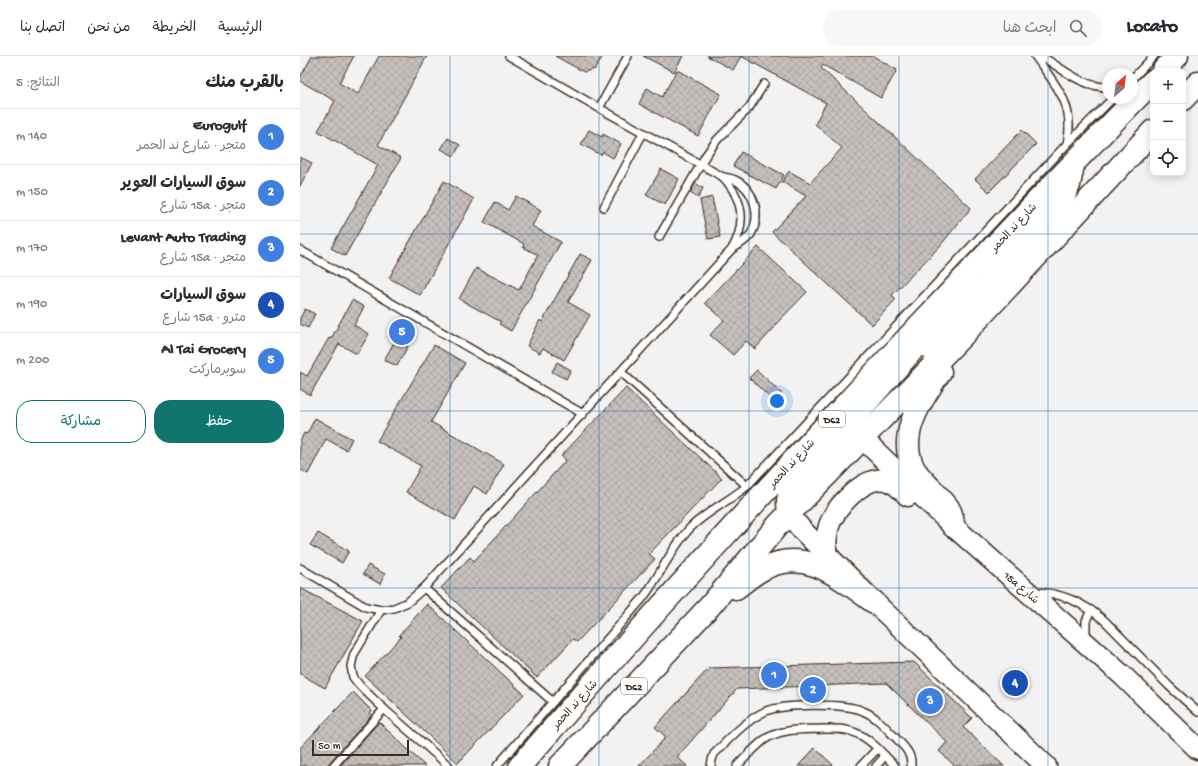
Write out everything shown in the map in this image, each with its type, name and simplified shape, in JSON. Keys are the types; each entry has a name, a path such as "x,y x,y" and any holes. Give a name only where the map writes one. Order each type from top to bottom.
{"main road":[{"path":"1166,68 1177,56"},
{"path":"1186,96 1198,83"},
{"name":"شارع ند الحمر","path":"560,766 709,607 789,514 844,431 969,274 1070,154 1150,84"},
{"name":"شارع ند الحمر","path":"520,766 754,490 844,431 889,410 966,332 1150,134"},
{"path":"889,410 884,408 882,405 884,398 1060,204 1069,185 1070,154"},
{"path":"826,554 829,524 836,512 852,494 874,480 885,480 894,484 924,510 953,526 951,512 919,477 910,458 908,448 915,413 966,332"},
{"name":"15a شارع","path":"844,431 1122,675 1198,749"},
{"path":"641,679 650,658 663,640 780,514 782,504 777,496 754,490"},
{"path":"789,514 874,602 1046,766"},
{"path":"709,607 762,569 782,562 792,561 807,562 822,567 874,602"},
{"path":"538,745 548,708"}],"lane":[{"path":"300,568 366,607 381,610 394,608 408,602 424,588 732,250 743,243 751,234 756,222 756,210 753,198 745,187 735,180 723,177 509,56"},
{"path":"599,108 628,56"},
{"path":"1035,56 1065,101 1070,122 1070,154"},
{"path":"1041,56 1083,82 1094,86 1102,87"},
{"path":"1138,73 1154,56"},
{"path":"660,237 700,164 717,140 749,108 764,84"},
{"path":"497,766 649,590 674,549 690,529 708,512 739,493 754,490 1070,154 1108,104"},
{"path":"604,207 643,133"},
{"path":"723,177 732,186 738,198 741,212 741,225 738,238 732,250"},
{"path":"300,250 583,414"},
{"path":"621,372 754,490"},
{"path":"424,588 548,708"},
{"path":"1027,592 1054,594 1079,603 1090,610 1105,621 1168,686 1198,712"},
{"path":"381,610 354,654 351,666 353,677 384,709 449,766"},
{"path":"1088,645 1085,629 1090,610"},
{"path":"711,766 714,754 754,718 766,711 799,706 842,706 864,711 882,725 907,750 911,758 912,766"},
{"path":"333,766 384,709"},
{"path":"737,766 764,740 784,731 847,730 862,736 896,766"},
{"path":"862,766 878,749"},
{"path":"876,766 885,756"}],"building":[{"path":"312,56 354,56 339,83 358,94 379,56 427,56 378,145 401,158 345,256 331,248 378,165 318,131 335,101 300,81 300,78"},
{"path":"555,56 603,56 595,69 584,72"},
{"path":"643,56 683,56 674,72"},
{"path":"707,56 741,56 733,70"},
{"path":"741,56 873,56 897,70 881,98 823,65 821,68 971,208 939,247 892,295 896,299 872,325 772,232 806,196 782,182 789,171 810,183 842,148 815,124 826,103"},
{"path":"677,70 721,94 698,136 639,104 647,88 662,97"},
{"path":"589,130 602,137 603,134 621,144 613,158 603,152 601,155 581,144"},
{"path":"1022,130 1036,144 989,192 975,179"},
{"path":"448,138 460,145 454,156 441,149"},
{"path":"741,152 784,175 776,189 733,166"},
{"path":"300,157 312,163 300,186"},
{"path":"661,169 679,179 665,205 646,195"},
{"path":"444,181 474,199 420,295 389,278"},
{"path":"695,183 703,188 698,198 690,193"},
{"path":"516,196 541,210 532,226 561,242 511,331 499,324 501,322 459,299 476,268 519,290 538,255 523,247 524,244 484,222 495,202 508,210"},
{"path":"712,197 720,237 708,239 700,200"},
{"path":"758,247 807,292 774,326 775,327 755,349 746,341 733,355 710,335 724,320 705,303"},
{"path":"580,254 592,260 568,302 590,315 564,360 543,348 540,353 527,346 540,320 542,322"},
{"path":"352,300 364,307 354,325 369,334 357,354 339,344 310,395 300,389 300,372 307,376 329,338 331,339"},
{"path":"305,309 315,314 308,328 300,324 300,318"},
{"path":"396,339 408,346 397,366 384,360"},
{"path":"434,345 465,363 431,422 504,464 487,494 474,486 455,520 406,492 421,466 377,441"},
{"path":"557,362 571,370 566,379 552,372"},
{"path":"757,370 782,394 775,402 749,378"},
{"path":"626,388 722,478 649,554 655,559 577,642 573,639 537,678 441,588 470,557 474,561 566,460 561,456"},
{"path":"315,418 352,439 346,450 326,439 308,474 300,469 300,441 304,433 307,434"},
{"path":"318,533 349,551 342,563 310,545"},
{"path":"368,565 385,574 380,584 363,574"},
{"path":"300,588 363,621 325,688 300,674"},
{"path":"427,604 524,694 458,763 365,676 401,637 399,635"},
{"path":"914,662 972,718 963,727 1004,766 955,766 939,751 947,742 886,683 737,689 677,757 687,766 639,766 666,737 655,727 709,668"},
{"path":"353,692 372,711 370,713 372,715 329,763 328,766 300,766 300,748"},
{"path":"379,722 425,766 340,766"},
{"path":"815,748 834,766 798,766"}],"place":[{"name":"Al Tai Grocery","path":"402,332"},
{"name":"Eurogulf","path":"774,675"},
{"name":"سوق السيارات","path":"1015,683"},
{"name":"سوق السيارات العوير","path":"813,690"},
{"name":"Levant Auto Trading","path":"930,701"}]}
